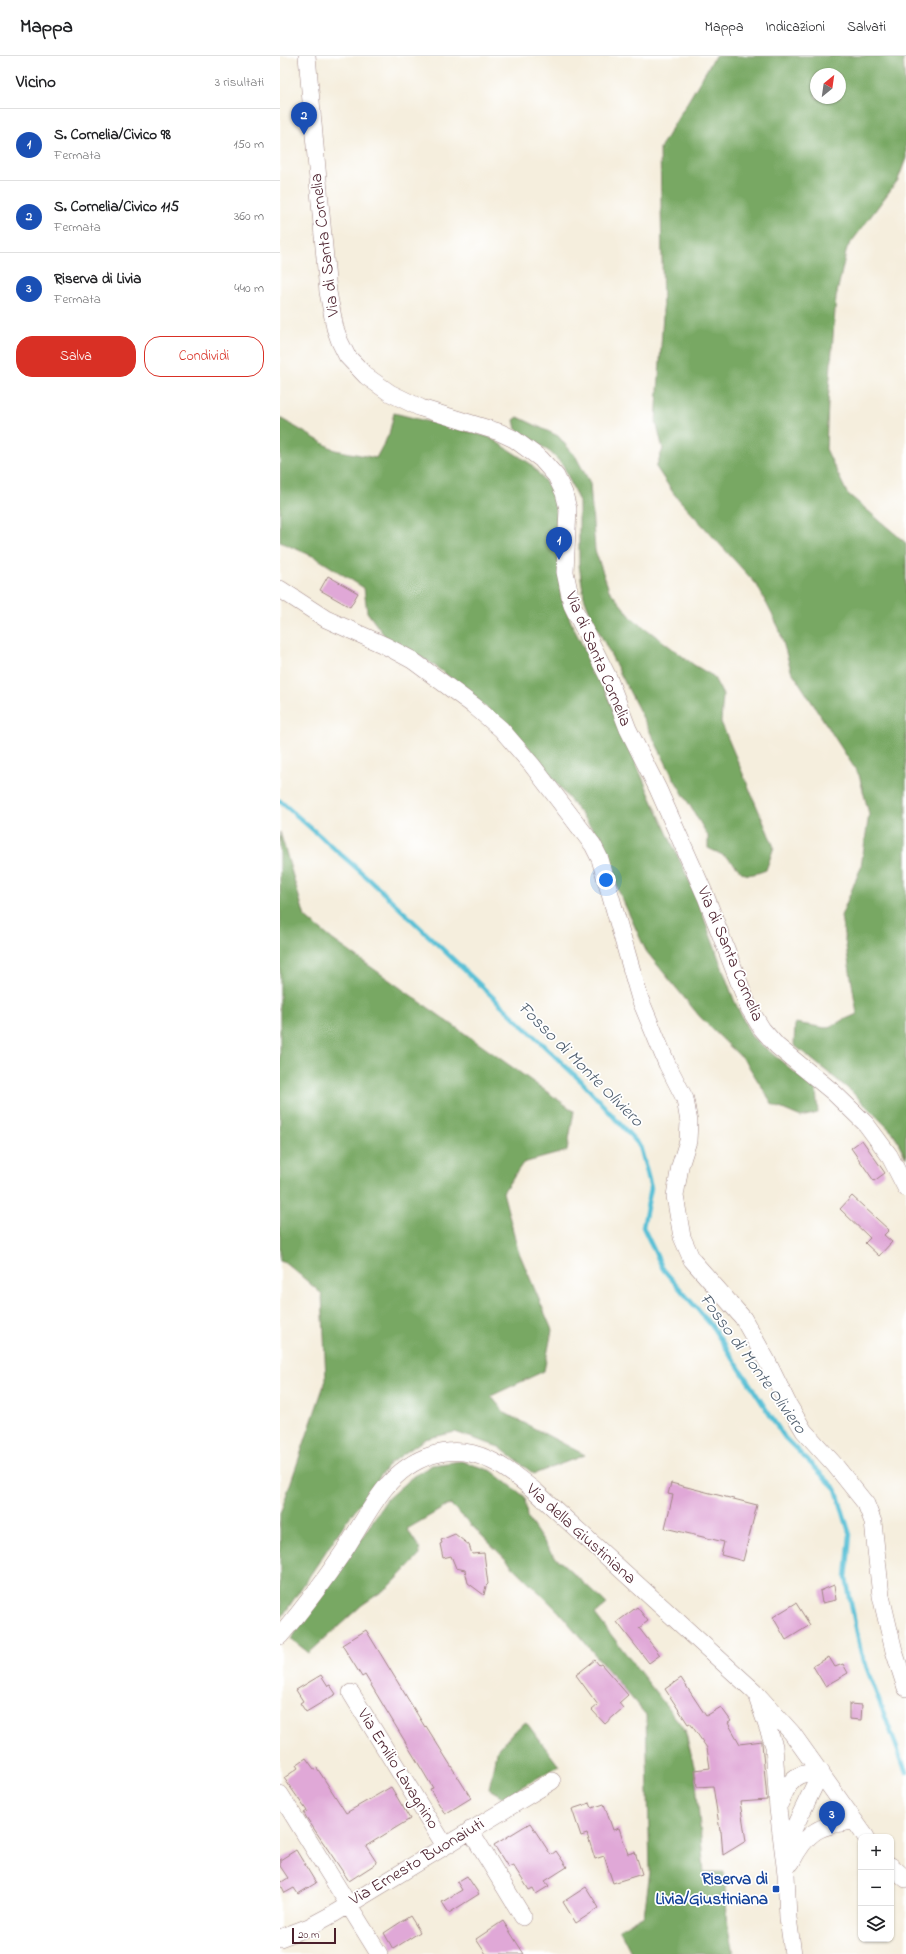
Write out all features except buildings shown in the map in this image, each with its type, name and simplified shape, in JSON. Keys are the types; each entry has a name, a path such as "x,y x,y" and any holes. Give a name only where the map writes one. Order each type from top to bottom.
{"street":[{"name":"Via di Santa Cornelia","path":"307,56 328,292 335,328 347,356 360,371 390,393 421,408 499,432 514,439 541,459 556,476 564,493 568,509 565,572 572,605 608,677 628,730 658,789 706,897 749,1008 762,1029 777,1046 833,1092 866,1124 888,1155 906,1188"},
{"path":"280,589 326,619 386,646 412,660 473,705 501,729 532,765 594,845 600,859 640,998 667,1064 685,1099 689,1122 688,1141 680,1166 675,1196 682,1237 692,1260 743,1318 767,1361 788,1404 804,1431 834,1464 866,1504 873,1522 881,1596 894,1651 906,1688"},
{"name":"Via della Giustiniana","path":"280,1636 316,1591 390,1482 405,1469 423,1458 439,1452 458,1451 489,1459 525,1483 754,1691 792,1733 864,1834"},
{"path":"754,1691 774,1746 778,1809 786,1874 788,1918 793,1954"},
{"name":"Via Emilio Lavagnino","path":"351,1692 446,1846"},
{"path":"778,1809 792,1779 803,1774 821,1772"},
{"path":"786,1874 793,1830 821,1772"},
{"name":"Via Ernesto Buonaiuti","path":"280,1938 318,1922 552,1781"},
{"path":"280,1794 379,1954"},
{"path":"786,1874 797,1851 812,1833 830,1824 854,1821"},
{"path":"470,1830 523,1917"},
{"path":"894,1869 906,1879"}],"green space":[{"path":"715,56 903,56 906,98 906,158 898,180 847,248 836,297 826,449 847,493 906,543 906,1158 894,1134 851,1091 794,1045 795,1023 826,1028 857,1014 841,916 861,867 869,814 859,775 791,670 779,628 757,585 674,494 656,467 663,449 656,422 663,315 660,148"},
{"path":"394,413 489,437 531,464 555,494 561,597 573,627 601,681 651,798 694,891 734,1000 751,1036 816,1090 818,1113 801,1117 773,1105 746,1062 700,1017 646,951 619,892 602,841 523,740 466,690 431,663 386,638 367,612 364,588 315,557 280,542 280,418 335,450 376,458 389,434"},
{"path":"518,417 558,436 576,457 590,483 595,550 609,590 632,618 694,665 713,676 723,695 721,722 774,847 766,870 746,874 726,857 708,848 708,836 673,777 592,618 584,597 579,565 579,502 563,465 550,452 516,429 514,420"},
{"path":"280,832 305,917 333,940 574,1111 567,1151 523,1163 503,1192 518,1250 552,1330 544,1371 491,1396 505,1413 585,1455 534,1474 499,1447 455,1432 425,1439 389,1464 343,1526 280,1620 280,1514 326,1379 322,1294 286,1263 280,1261"},
{"path":"461,1461 492,1471 525,1497 527,1517 551,1553 607,1604 595,1614 685,1730 695,1770 704,1872 724,1872 728,1928 733,1954 632,1954 619,1929 644,1915 650,1872 646,1715 559,1612 450,1504 407,1529 419,1547 420,1555 390,1586 362,1605 309,1653 291,1639 344,1565 387,1499 411,1478 432,1465"},
{"path":"526,1722 559,1766 503,1797 489,1789 496,1752 513,1732"}],"waterway":[{"name":"Fosso di Monte Oliviero","path":"280,801 369,879 583,1083 640,1146 651,1188 643,1227 663,1269 711,1325 785,1438 836,1489 850,1535 846,1578 861,1653 906,1772"}],"place":[{"name":"S. Cornelia/Civico 115","path":"304,135"},
{"name":"S. Cornelia/Civico 98","path":"559,560"},
{"name":"Riserva di Livia","path":"832,1834"},
{"name":"Riserva di Livia/Giustiniana","path":"776,1889"}]}
